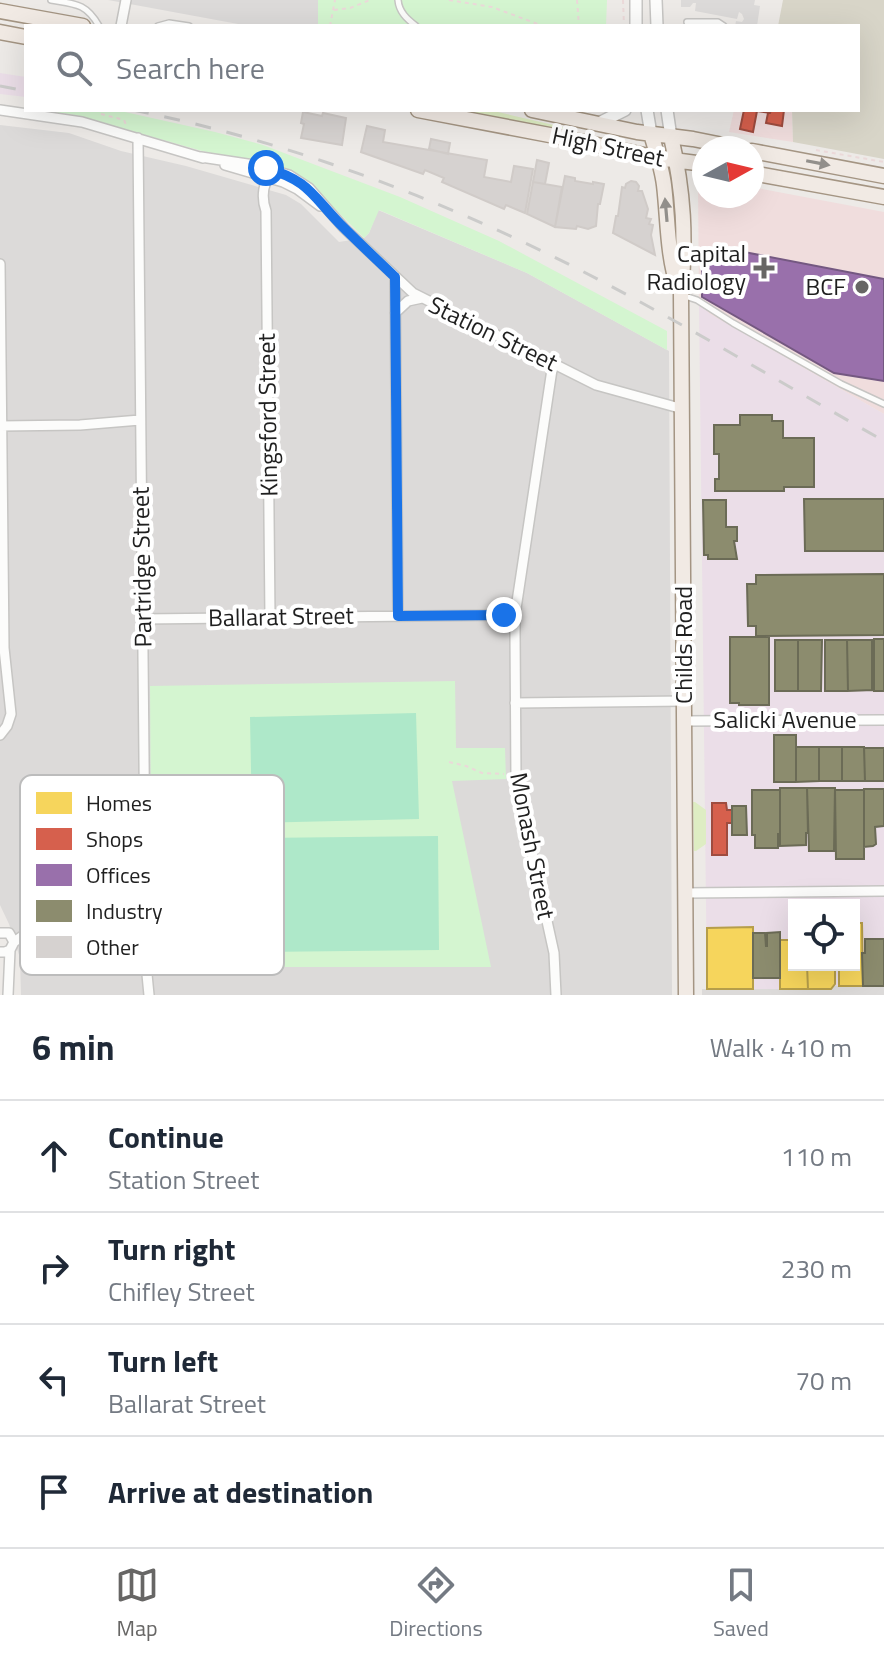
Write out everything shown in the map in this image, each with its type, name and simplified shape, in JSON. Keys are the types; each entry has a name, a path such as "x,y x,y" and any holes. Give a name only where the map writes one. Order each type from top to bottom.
{"main road":[{"path":"0,11 72,24"},
{"path":"0,32 24,37"},
{"name":"High Street","path":"429,112 692,163"},
{"name":"High Street","path":"542,112 692,140"},
{"name":"Childs Road","path":"651,134 664,185 668,235 681,294"},
{"name":"Childs Road","path":"671,137 677,161 685,252 681,294 686,995"},
{"path":"764,153 884,176"},
{"path":"764,175 884,197"}],"street":[{"path":"121,24 126,0"},
{"path":"636,6 645,0"},
{"path":"656,0 657,24"},
{"name":"Station Street","path":"0,110 65,118 201,157 254,165 271,175 289,175 309,188 406,288 422,298 607,389 683,409"},
{"path":"599,123 622,112"},
{"path":"647,112 651,134"},
{"path":"667,112 671,137"},
{"name":"Partridge Street","path":"138,138 144,775"},
{"name":"Kingsford Street","path":"270,618 266,211 271,175"},
{"path":"0,264 4,648 11,708 10,719 0,735"},
{"path":"395,277 398,616"},
{"path":"395,314 408,301 422,298"},
{"name":"Monash Street","path":"553,363 515,615 515,703 516,780 554,953 556,995"},
{"path":"1,426 80,425 140,420"},
{"name":"Ballarat Street","path":"142,619 515,615"},
{"path":"515,703 685,701"},
{"name":"Salicki Avenue","path":"685,721 884,720"},
{"path":"686,893 884,891"},
{"path":"0,923 6,942 8,995"},
{"name":"Partridge Street","path":"147,975 149,995"}],"lane":[{"path":"51,0 87,9 98,24"},
{"path":"398,0 400,9 413,24"},
{"path":"687,22 721,24"},
{"path":"681,294 697,300 841,384 884,404"}],"path":[{"path":"330,24 335,0"},
{"path":"334,10 370,0"},
{"path":"449,0 492,7 538,24"},
{"path":"577,0 579,24"},
{"path":"623,0 624,24"},
{"path":"101,114 124,120 127,126 125,134"},
{"path":"806,148 884,162"},
{"path":"449,762 482,773 506,774"}],"shaded area":[{"path":"108,0 318,0 318,24 238,24"},
{"path":"681,0 755,0 754,5 760,6 757,24 735,24 744,19 739,12 737,19 695,11 696,3 681,7"},
{"path":"783,0 884,0 884,159 793,142 792,112 860,112 860,24 778,24"},
{"path":"0,73 24,77 24,97 0,94"},
{"path":"734,112 792,112 793,142 729,132"},
{"path":"0,125 69,133 121,151 286,195 301,204 339,242 364,238 378,210 527,273 669,351 672,995 21,995 20,975 284,975 284,775 20,775 20,958 0,905"},
{"path":"764,189 884,212 884,414 709,314 699,303 698,208 764,208"},
{"path":"699,303 710,314 884,414 884,986 834,986 831,989 707,989"},
{"path":"833,986 884,986 884,995 702,995 702,989 830,989"}],"green space":[{"path":"318,0 607,0 606,24 318,24"},
{"path":"53,112 125,112 215,132 263,145 400,197 499,241 667,331 667,350 527,273 379,210 364,238 317,191 255,162 202,151 75,115"},
{"path":"458,112 498,112 571,129 570,133"},
{"path":"455,681 456,748 505,748 506,779 452,781 491,967 284,967 284,775 151,775 150,686"},
{"path":"416,713 419,819 284,822 284,775 251,775 250,717"},
{"path":"693,802 706,810 706,844 696,851 694,851"},
{"path":"438,836 439,950 284,952 284,838"}],"building: Homes":[{"path":"862,923 863,986 839,986 839,971 860,971"},
{"path":"753,927 753,989 707,989 707,928"},
{"path":"780,940 788,940 788,971 807,971 808,989 780,989"},
{"path":"807,971 835,971 835,984 831,989 808,989"}],"building: Shops":[{"path":"744,112 757,112 753,132 740,129"},
{"path":"784,112 782,126 766,123 770,113"},
{"path":"712,803 726,803 727,810 732,810 732,823 727,823 727,855 712,855"}],"building: Offices":[{"path":"718,247 884,279 884,381 834,373 702,297 702,261"}],"building: Industry":[{"path":"740,415 772,415 772,421 783,421 783,438 814,438 814,487 784,487 784,491 715,491 715,479 719,479 719,454 714,454 714,425 740,425"},
{"path":"804,499 884,499 884,551 805,551"},
{"path":"703,500 726,500 726,527 737,527 737,541 734,541 737,559 708,559 708,555 704,555"},
{"path":"884,574 884,635 756,636 756,626 748,626 747,584 756,584 756,575"},
{"path":"730,637 769,637 769,705 730,703"},
{"path":"874,639 884,639 884,691 874,691"},
{"path":"775,640 798,640 798,691 775,691"},
{"path":"798,640 822,640 821,691 798,691"},
{"path":"825,640 847,640 848,691 825,691"},
{"path":"847,640 872,640 872,690 848,691"},
{"path":"774,735 796,735 796,782 774,782"},
{"path":"796,747 819,747 819,781 796,782"},
{"path":"819,747 842,747 842,781 819,781"},
{"path":"842,747 864,747 865,781 842,781"},
{"path":"864,748 884,748 884,781 865,781"},
{"path":"780,788 807,788 806,845 780,846"},
{"path":"807,788 835,788 834,851 809,851"},
{"path":"864,789 884,789 884,826 875,827 876,844 864,847"},
{"path":"752,790 780,790 778,848 755,848"},
{"path":"835,790 864,790 864,859 836,859"},
{"path":"732,806 746,806 747,835 732,835"},
{"path":"780,932 780,978 753,978 753,933 765,933 767,946 767,933"},
{"path":"865,939 884,939 884,986 863,986 862,953 865,953"}],"building: Other":[{"path":"303,112 346,118 342,145 301,138"},
{"path":"367,126 385,130 383,142 487,160 484,177 511,182 514,166 533,169 525,213 506,205 504,209 442,182 444,178 425,170 423,174 361,152"},
{"path":"431,139 450,143 448,154 429,149"},
{"path":"537,160 549,163 545,184 533,182"},
{"path":"565,176 575,178 575,181 604,184 596,226 588,229 555,227"},
{"path":"631,181 639,186 638,191 642,191 648,209 646,218 651,219 649,224 653,225 651,235 655,255 613,233 622,187 625,188"},
{"path":"533,182 562,187 555,227 527,214"}],"railway":[{"path":"0,86 24,91"},
{"path":"142,112 262,142 326,162 512,237 631,297 884,441"}],"place":[{"name":"Capital Radiology","path":"764,268"},
{"name":"BCF","path":"862,287"}],"route":[{"path":"266,168 289,175 309,188 395,277 398,616 504,615"}]}
